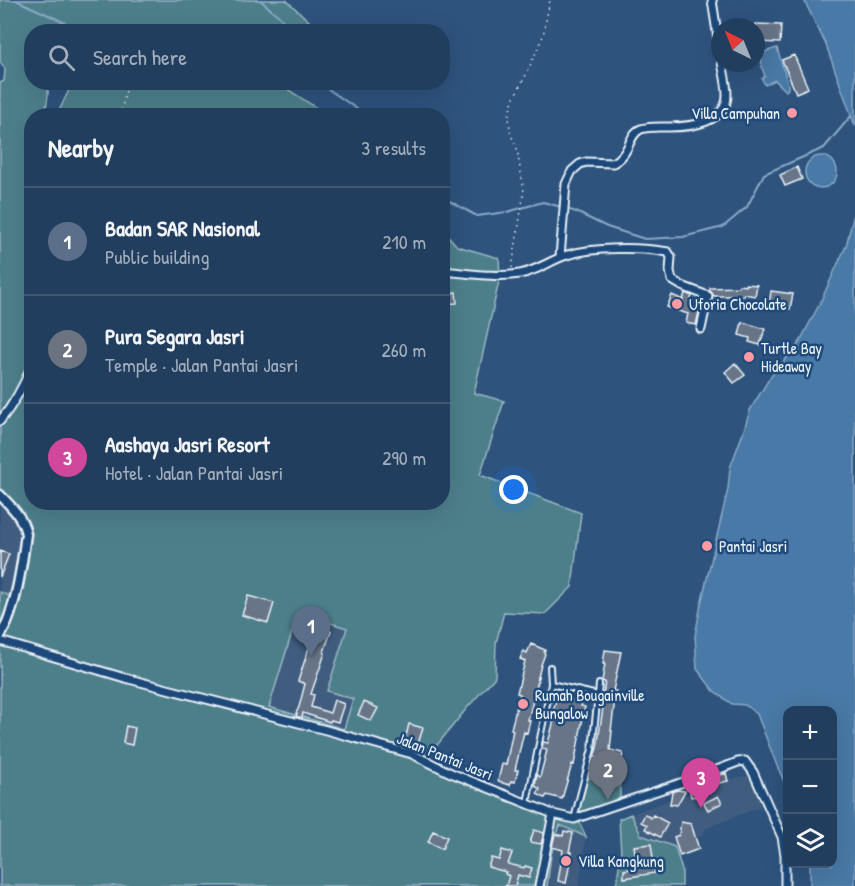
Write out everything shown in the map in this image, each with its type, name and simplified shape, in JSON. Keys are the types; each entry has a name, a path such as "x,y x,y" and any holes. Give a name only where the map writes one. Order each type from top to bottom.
{"street":[{"path":"712,0 715,18"},
{"path":"560,257 568,177 576,166 586,162 613,163 617,161 626,153 638,130 698,125 716,116 727,97 723,72"},
{"path":"450,272 511,275 535,270 573,253 623,249 668,252 671,256 672,280 708,296 701,329"},
{"path":"0,421 24,383"},
{"path":"0,495 17,512 25,525 26,534 12,607 0,636"},
{"name":"Jalan Pantai Jasri","path":"0,641 125,678 412,754 451,773 527,804 574,819"},
{"path":"574,819 745,761 753,772 782,837 785,855 785,886"},
{"path":"539,886 553,814"}],"lane":[{"path":"527,804 551,684 550,667"},
{"path":"551,684 598,695"},
{"path":"574,819 592,749 599,684"}],"path":[{"path":"511,275 524,192 517,149 510,132 510,107 543,36 550,0"},
{"path":"122,108 126,90"}],"shaded area":[{"path":"804,0 855,0 855,126 826,45"},
{"path":"777,48 788,83 786,91 775,80 765,85 762,79 765,76 765,52"},
{"path":"821,156 832,161 837,172 832,183 821,188 810,183 805,172 810,161"},
{"path":"855,210 855,886 810,886 810,868 837,868 837,706 783,706 783,779 757,714 745,705 732,704 714,691 697,669 695,636 728,489 730,468 750,410 769,379 799,343 846,246"},
{"path":"0,501 18,515 26,531 12,597 0,592"},
{"path":"298,613 347,628 327,691 353,699 344,729 269,707"},
{"path":"755,775 769,803 705,829 703,835 675,847 641,835 631,814 726,780"},
{"name":"Villa Kangkung","path":"560,825 586,837 579,886 547,886 551,855"}],"green space":[{"path":"0,0 286,0 310,24 24,24 24,90 48,90 48,95 46,108 24,108 24,510 450,510 450,238 457,246 499,258 500,277 474,393 504,401 480,475 581,513 572,587 545,614 504,612 496,643 495,677 425,760 568,820 578,819 586,837 560,825 551,855 547,886 0,886 0,592 12,597 26,531 18,515 0,501 0,83 4,81 5,69 0,62","holes":["298,613 347,628 327,691 353,699 344,729 269,707"]},
{"path":"69,90 289,90 316,108 60,108"},
{"path":"587,777 620,785 620,798 579,813"},
{"path":"631,814 641,835 675,847 682,870 682,886 616,886 621,854 619,819"}],"building":[{"path":"765,24 781,25 780,43 765,42"},
{"path":"794,55 808,88 796,93 782,60"},
{"path":"797,167 802,179 785,186 780,175"},
{"path":"450,283 451,293 456,292 457,303 450,303"},
{"path":"746,284 757,285 755,296 744,294 744,296 714,296 710,291 710,288 738,287 739,285 746,286"},
{"path":"771,291 793,294 790,309 769,306"},
{"path":"685,293 692,296 690,302 701,303 696,325 686,323 688,314 667,307 672,295 683,300"},
{"path":"742,322 765,329 760,345 749,342 750,338 739,335"},
{"path":"735,363 745,375 734,383 725,372"},
{"path":"0,551 9,554 0,577"},
{"path":"248,596 274,603 268,623 242,615"},
{"path":"316,626 331,631 311,694 314,695 311,707 330,713 334,700 344,704 338,722 331,720 330,722 303,713 302,718 296,716 305,684 298,681"},
{"path":"531,644 545,650 545,654 528,720 530,721 527,733 524,732 515,770 518,770 515,782 511,781 510,785 498,781 502,764 506,765 513,730 511,729 520,694 517,693 525,661 520,659 523,651 527,653"},
{"path":"605,650 621,652 613,691 616,691 610,750 623,753 621,763 607,760 606,764 594,757 604,701 602,701 605,682 602,681"},
{"path":"557,697 582,702 581,706 585,707 574,765 572,764 562,799 547,795 545,798 537,794 540,789 535,786 537,775 540,777 547,750 542,749 543,742 548,743"},
{"path":"364,702 378,708 371,721 358,715"},
{"path":"409,724 423,728 418,744 405,740"},
{"path":"126,726 135,728 132,745 123,743"},
{"path":"726,773 728,781 711,785 710,779"},
{"path":"704,781 706,795 691,797 689,786"},
{"path":"685,791 677,805 670,804 672,792"},
{"path":"718,796 722,803 708,810 704,803"},
{"path":"645,814 651,818 653,815 668,823 660,837 645,829 647,825 641,822"},
{"path":"681,822 691,824 699,849 680,856 674,837 679,835"},
{"path":"534,830 544,833 541,844 530,842"},
{"path":"433,831 447,837 442,849 428,842"},
{"path":"564,831 573,833 566,883 558,881 563,850 552,847 555,834 563,836"},
{"path":"651,844 655,873 624,878 624,870 637,868 634,846"},
{"path":"502,850 512,853 508,864 532,868 529,878 518,875 515,886 506,886 509,876 505,874 506,872 488,867 491,858 499,860"}],"waterway":[{"path":"16,0 68,24"},
{"path":"260,0 285,24"},
{"path":"330,90 356,108"},
{"path":"567,209 607,227 645,239 683,237 723,227 747,207 764,174 824,148 851,116"},
{"path":"450,201 477,216 507,212 543,202 561,207"}],"place":[{"name":"Villa Campuhan","path":"792,113"},
{"name":"Uforia Chocolate","path":"677,304"},
{"name":"Turtle Bay Hideaway","path":"749,357"},
{"name":"Pantai Jasri","path":"707,546"},
{"name":"Badan SAR Nasional","path":"311,656"},
{"name":"Rumah Bougainville Bungalow","path":"523,704"},
{"name":"Pura Segara Jasri","path":"608,800"},
{"name":"Aashaya Jasri Resort","path":"701,808"},
{"name":"Villa Kangkung","path":"566,861"}]}
